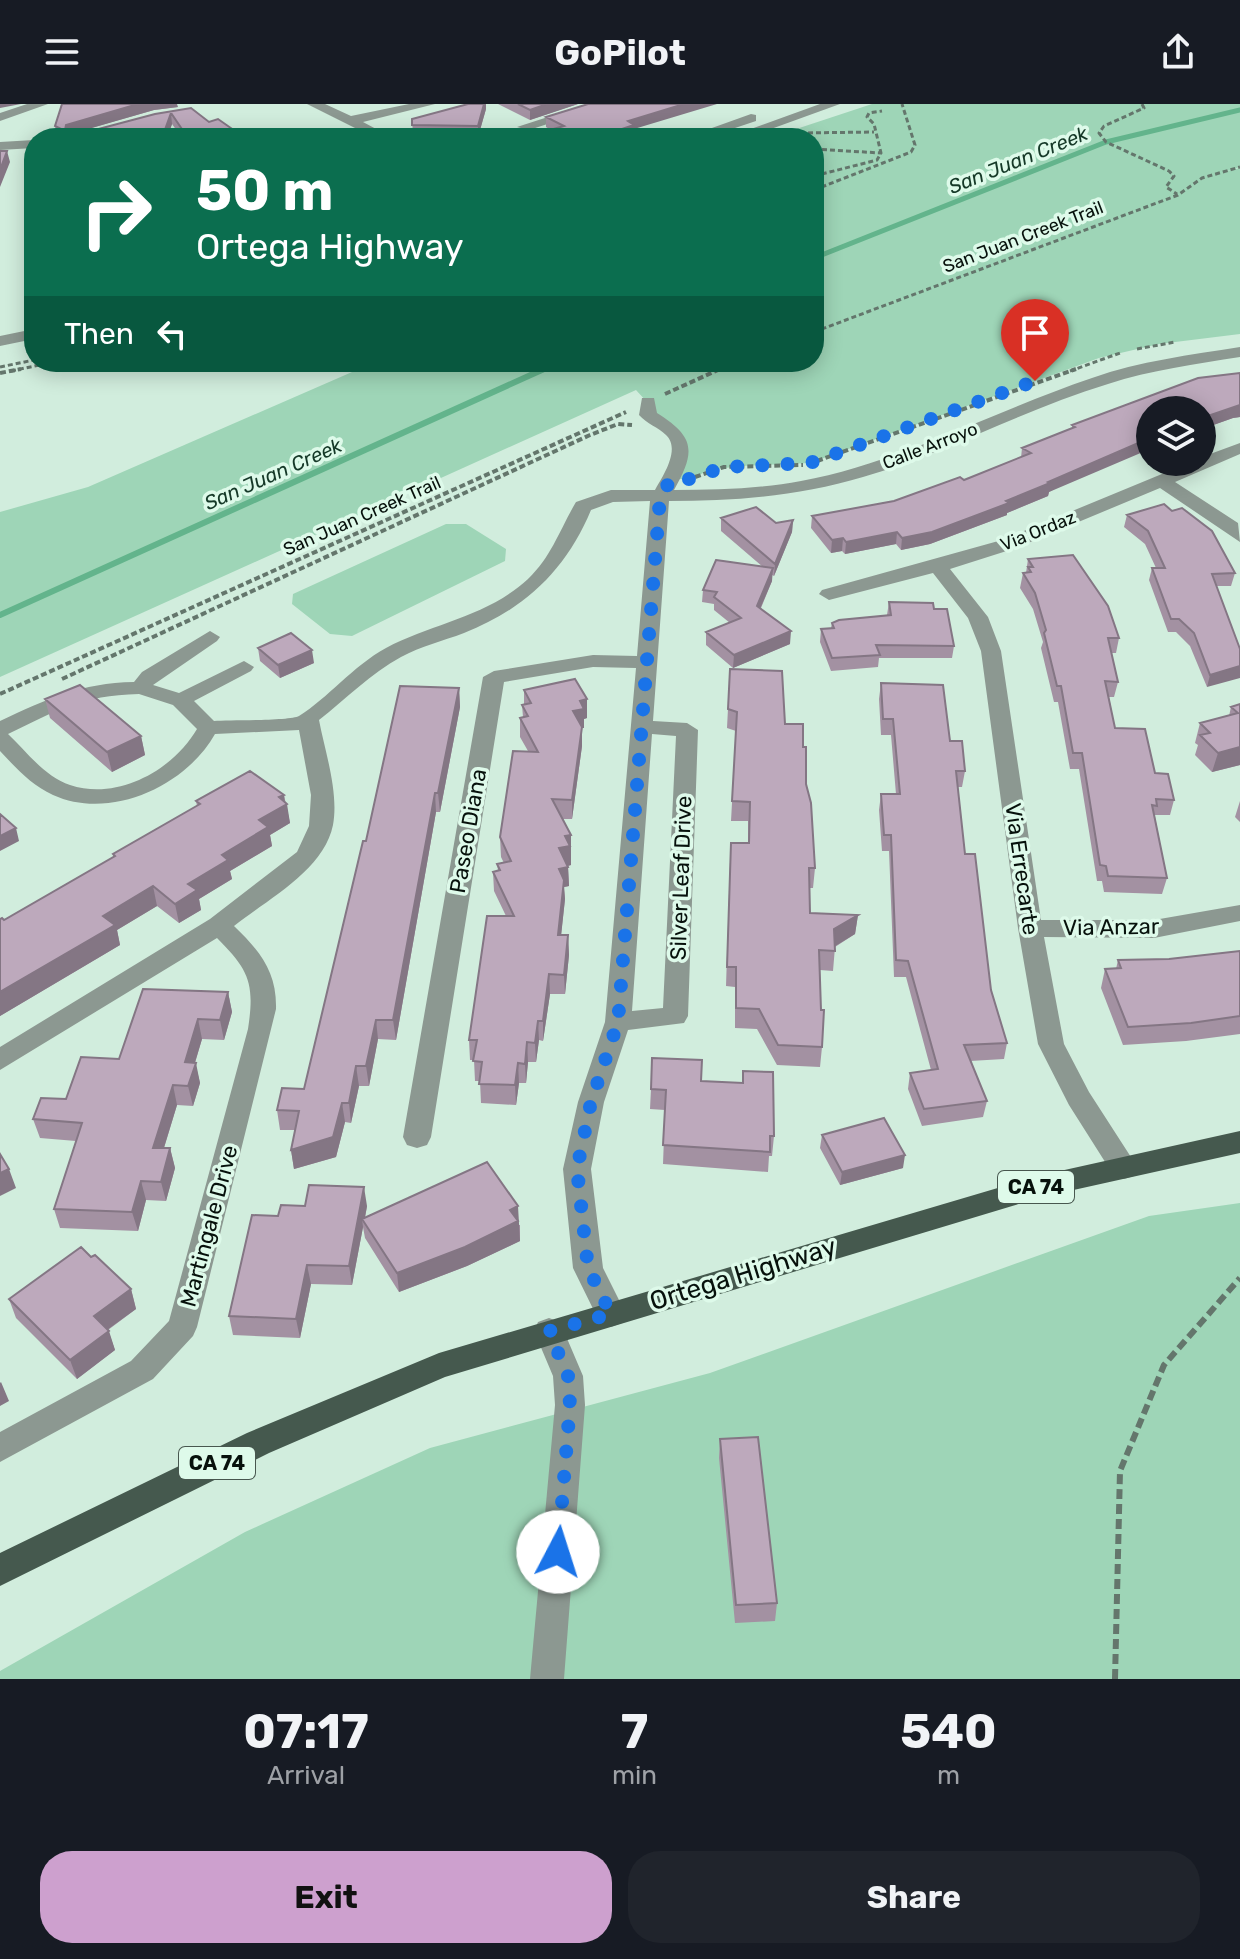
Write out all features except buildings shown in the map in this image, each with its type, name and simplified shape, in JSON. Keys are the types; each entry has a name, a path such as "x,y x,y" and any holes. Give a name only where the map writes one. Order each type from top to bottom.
{"main road":[{"name":"Ortega Highway","path":"0,1570 258,1443 439,1366 965,1207 1240,1142"}],"street":[{"path":"0,117 41,104"},
{"path":"314,104 367,128"},
{"path":"373,115 382,107 392,104"},
{"path":"352,120 428,104"},
{"path":"524,127 602,104"},
{"path":"720,128 791,104"},
{"path":"762,128 833,104"},
{"path":"0,146 24,145"},
{"path":"0,341 24,336"},
{"path":"0,355 24,350"},
{"name":"Calle Arroyo","path":"665,488 731,495 800,487 858,473 1099,381 1161,364 1240,352"},
{"path":"611,1314 588,1268 577,1169 591,1102 618,1022 647,662 665,488 681,448 677,434 648,415 648,402"},
{"name":"Via Ordaz","path":"829,594 1009,544 1240,448"},
{"path":"1162,481 1240,536"},
{"path":"0,1060 219,925 306,857 321,826 322,795 308,718 387,656 482,620 529,590 556,562 575,529 583,506 611,496 665,488"},
{"name":"Via Errecarte","path":"938,566 978,617 991,651 1030,928 1051,1044 1078,1098 1124,1168"},
{"path":"140,688 149,676 210,637"},
{"name":"Paseo Diana","path":"417,1137 494,677 593,661 647,662"},
{"path":"181,700 244,667"},
{"path":"0,729 68,697 99,689 140,688 181,700 208,728 309,723"},
{"name":"Silver Leaf Drive","path":"618,1022 675,1016 687,730 642,727"},
{"path":"0,738 40,779 64,792 102,796 140,789 175,772 199,748 208,728"},
{"name":"Via Anzar","path":"1030,928 1154,929 1240,913"},
{"name":"Martingale Drive","path":"0,1448 142,1370 182,1327 261,1029 267,994 254,961 219,925"},
{"path":"547,1679 570,1405 568,1376 549,1331"}],"path":[{"path":"824,186 911,152 915,145 902,104"},
{"path":"1142,104 1144,108 1104,126 1099,133 1106,142 1169,171 1174,176 1166,187 1178,195"},
{"path":"824,173 877,160 881,153 874,124 867,117 869,113 882,111"},
{"path":"824,134 874,132"},
{"path":"824,150 881,153"},
{"name":"San Juan Creek Trail","path":"824,328 1178,195 1202,178 1240,167"},
{"path":"665,488 724,467 810,463 1099,358 1184,340"},
{"path":"0,367 24,362"},
{"path":"0,373 24,368"},
{"name":"San Juan Creek Trail","path":"0,694 713,372"},
{"name":"San Juan Creek Trail","path":"58,681 590,435 618,424 641,426"},
{"path":"1115,1679 1120,1471 1164,1365 1240,1278"}],"green space":[{"path":"872,104 1240,104 1240,167 1227,171 1240,168 1240,334 1159,344 1099,358 810,463 709,470 691,479 671,479 681,448 648,415 647,402 636,390 0,677 0,512 88,487 352,372 824,372 824,128 799,128"},
{"path":"446,524 466,524 506,549 505,561 352,636 330,634 292,604 293,594"},
{"path":"1240,1203 1240,1679 0,1679 0,1671 245,1532 430,1448 710,1373 1149,1216"}],"waterway":[{"name":"San Juan Creek","path":"824,254 1106,142 1240,110"},
{"name":"San Juan Creek","path":"0,615 537,372"}],"route":[{"path":"558,1552 570,1405 568,1376 549,1331 611,1314 588,1268 577,1169 591,1102 618,1022 660,498 671,479 691,479 724,467 781,467 810,463 1035,381"}]}
